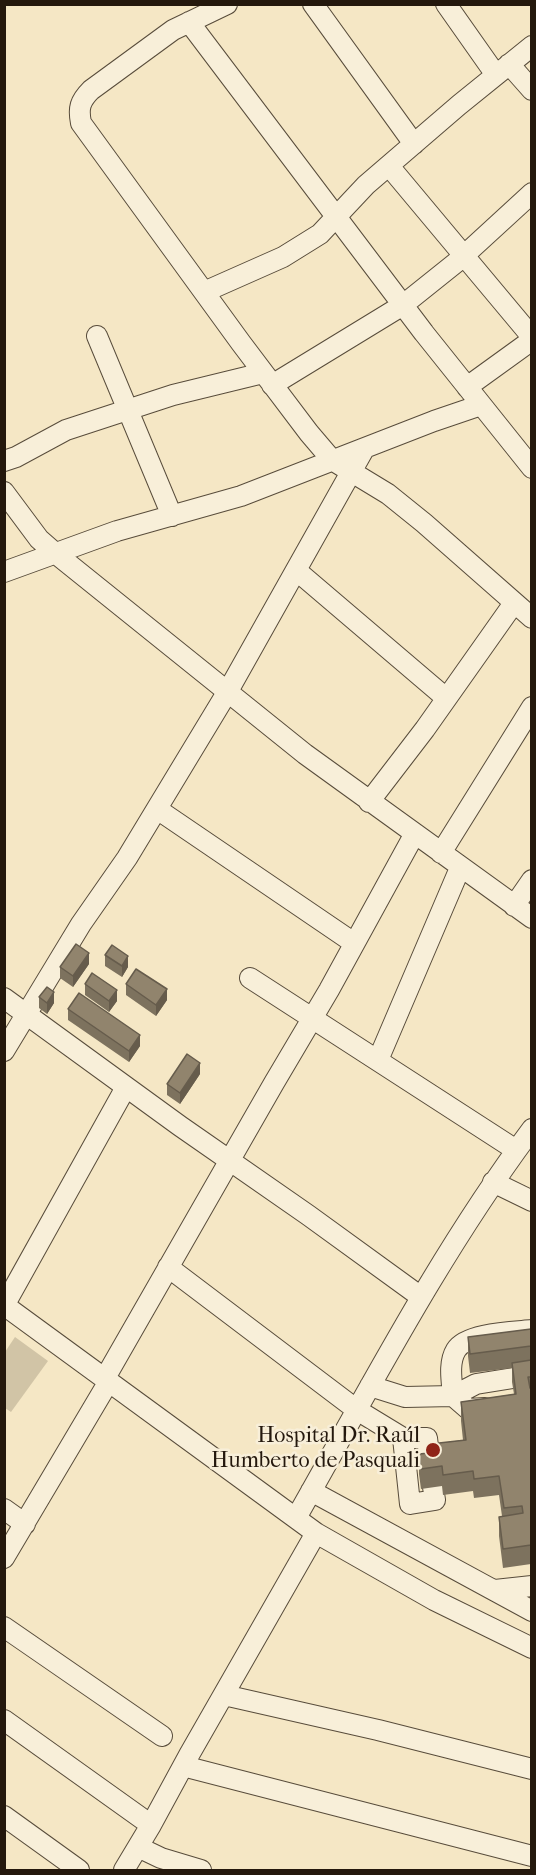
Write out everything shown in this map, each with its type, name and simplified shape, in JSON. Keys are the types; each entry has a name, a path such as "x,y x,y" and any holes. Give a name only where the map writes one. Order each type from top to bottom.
{"street":[{"path":"227,4 189,22 159,40 91,90 83,98 79,113 81,123 268,379 333,460 388,494 531,618"},
{"path":"313,4 414,144"},
{"path":"446,4 502,70 531,90"},
{"path":"189,22 403,305 531,468"},
{"path":"204,292 305,244 330,226 366,185 531,46"},
{"path":"389,166 531,338 467,387"},
{"path":"4,461 16,458 66,430 173,395 268,379 403,305 528,203"},
{"path":"97,336 172,516"},
{"path":"4,572 117,531 241,496 434,421 482,405"},
{"path":"4,1051 81,924 127,858 228,691 364,449"},
{"path":"4,492 39,539 55,553 304,754 531,918"},
{"path":"297,571 446,698"},
{"path":"369,802 514,603"},
{"path":"441,854 531,707"},
{"path":"157,809 354,943"},
{"path":"4,1558 107,1379 168,1267 313,1018 414,835"},
{"path":"378,1060 460,868"},
{"path":"514,906 531,880"},
{"path":"250,978 516,1150"},
{"path":"4,998 421,1297"},
{"path":"126,1087 5,1305 316,1533 434,1600 531,1648"},
{"path":"296,1518 421,1297 493,1182 531,1129"},
{"path":"493,1182 531,1201"},
{"path":"168,1267 357,1410 403,1438 427,1438 435,1500 410,1504 403,1438"},
{"path":"505,1406 468,1409 453,1396 452,1361 456,1350 462,1342 468,1339 531,1330"},
{"path":"370,1386 405,1397 453,1396 476,1383 531,1375"},
{"path":"311,1491 531,1611"},
{"path":"4,1509 25,1524"},
{"path":"124,1870 316,1533"},
{"path":"495,1590 531,1586"},
{"path":"4,1627 162,1736"},
{"path":"224,1695 378,1730 531,1769"},
{"path":"4,1720 151,1825"},
{"path":"183,1766 531,1856"},
{"path":"4,1816 79,1870"},
{"path":"138,1847 152,1870"},
{"path":"138,1847 160,1858 201,1870"}],"shaded area":[{"path":"15,1337 48,1361 11,1412 5,1408 5,1352"}],"building":[{"path":"76,944 89,953 73,976 60,967"},
{"path":"112,945 128,956 122,966 105,955"},
{"path":"136,969 167,989 156,1005 126,984"},
{"path":"92,973 117,990 109,1001 85,984"},
{"path":"47,987 54,992 47,1003 39,997"},
{"path":"79,993 140,1035 129,1051 68,1009"},
{"path":"187,1054 200,1063 180,1093 167,1084"},
{"path":"531,1329 531,1346 470,1354 468,1337"},
{"path":"531,1360 531,1377 528,1377 531,1388 531,1545 503,1549 499,1517 523,1513 522,1506 504,1508 499,1476 474,1479 473,1471 443,1475 442,1466 421,1469 419,1454 440,1452 439,1443 466,1440 461,1402 516,1394 512,1363"}],"place":[{"name":"Hospital Dr. Raúl Humberto de Pasquali","path":"433,1450"}]}
